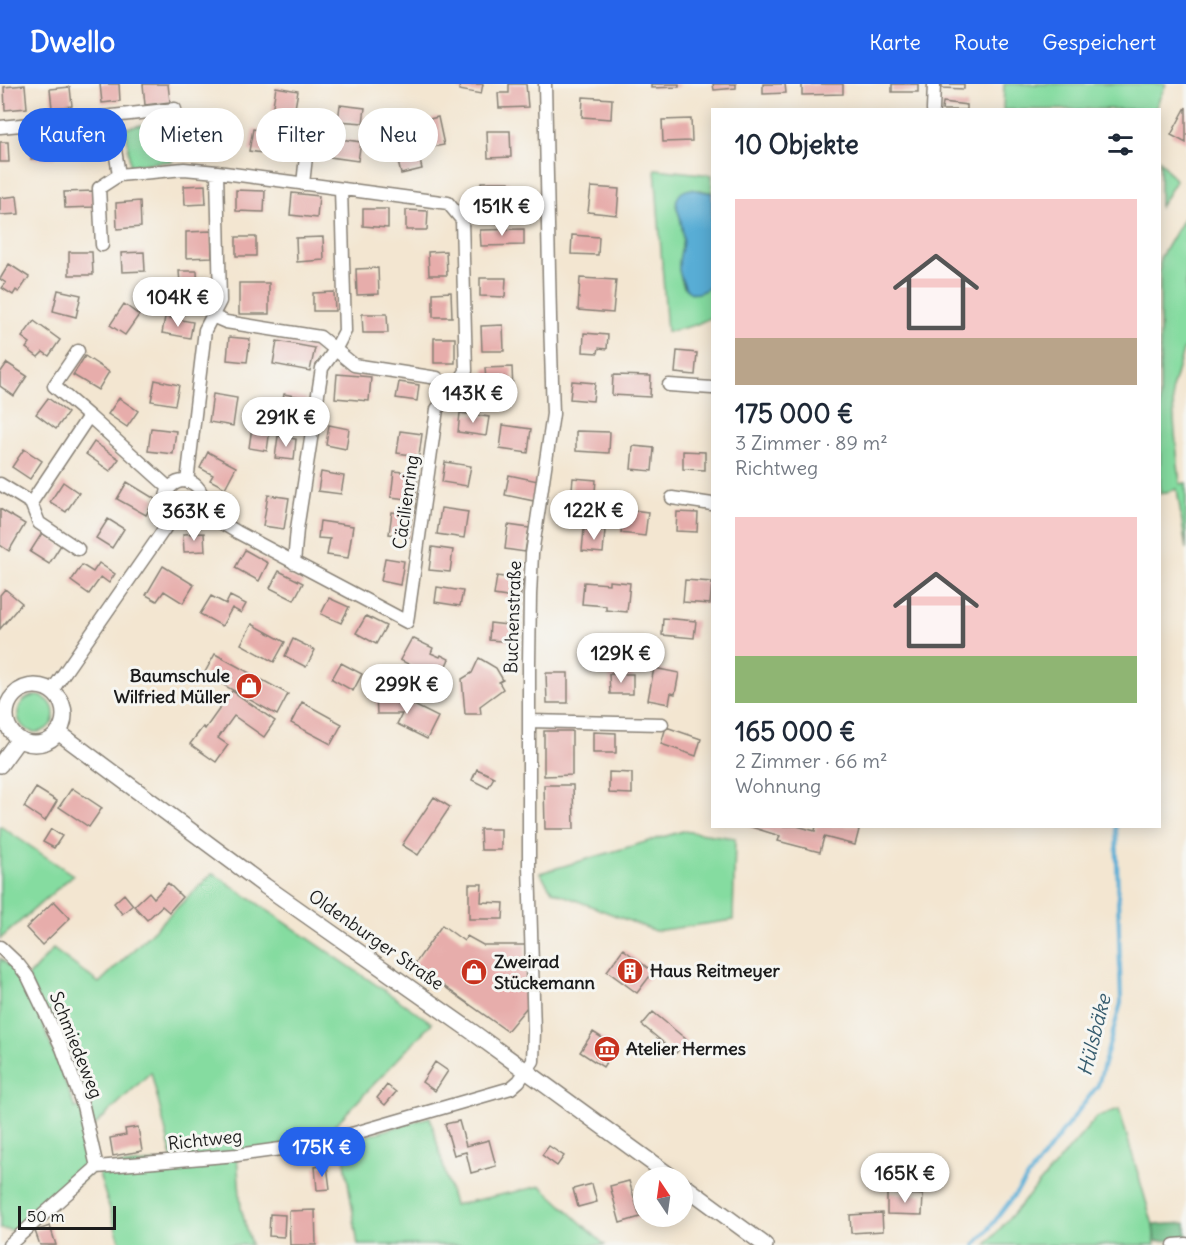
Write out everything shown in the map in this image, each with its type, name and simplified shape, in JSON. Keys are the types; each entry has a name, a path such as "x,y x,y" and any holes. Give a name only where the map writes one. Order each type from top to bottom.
{"street":[{"name":"Buchenstraße","path":"526,1071 533,1061 534,1031 530,916 529,652 532,554 553,414 545,84"},
{"path":"933,108 934,84"},
{"path":"0,127 18,125"},
{"path":"102,245 99,188 119,175 117,162"},
{"path":"303,184 305,162"},
{"name":"Cäcilienring","path":"119,175 184,169 218,172 448,203 462,220 466,371 437,409 407,622 237,532 199,509"},
{"path":"187,482 205,330 220,301 218,172"},
{"path":"294,562 322,368 345,331 342,189"},
{"path":"212,316 226,322 320,337 354,366 437,378 453,391"},
{"path":"78,351 54,386 169,489"},
{"path":"669,385 711,388"},
{"path":"31,503 89,416"},
{"path":"177,482 187,482 197,487 201,504 194,514 181,517 174,515 168,508 167,493 177,482"},
{"path":"0,484 31,503 39,523 78,549"},
{"path":"672,498 711,504"},
{"path":"51,692 174,515"},
{"path":"36,687 51,692 60,701 63,710 63,720 58,732 46,742 37,744 19,739 8,725 6,695 36,687"},
{"path":"530,721 662,724"},
{"name":"Oldenburger Straße","path":"58,732 255,879 474,1033 658,1167"},
{"path":"0,765 19,739"},
{"name":"Schmiedeweg","path":"0,947 28,977 64,1053 83,1106 97,1167"},
{"name":"Richtweg","path":"97,1167 237,1155 317,1144 511,1088 526,1071"},
{"path":"9,1245 97,1167"},
{"path":"693,1192 765,1245"},
{"path":"1174,1245 1186,1244"}],"green space":[{"path":"1004,84 1166,84 1155,108 1003,108"},
{"path":"139,125 139,162 162,162 130,165 127,128"},
{"path":"1161,161 1176,181 1161,205"},
{"path":"655,169 711,175 711,193 700,190 676,205 681,219 683,239 679,266 684,287 701,292 711,287 711,317 695,325 667,332"},
{"path":"1186,214 1186,346 1172,389 1180,484 1186,483 1186,549 1177,489 1161,494 1161,256"},
{"path":"36,696 49,701 54,714 49,727 36,732 23,727 18,714 23,701"},
{"path":"0,826 73,875 0,939"},
{"path":"683,831 735,838 733,920 655,931 552,891 540,873"},
{"path":"213,873 432,1023 317,1144 237,1155 241,1208 251,1245 121,1245 97,1168 24,1231 0,1229 0,958 21,977 42,1022 75,1108 83,1106 28,977 53,949 99,983","holes":["151,1072 173,1161 97,1167 89,1131"]},
{"path":"1119,1109 1153,1225 1155,1245 986,1245 1097,1117"},
{"path":"430,1117 454,1205 541,1186 605,1245 358,1245 342,1143"},
{"path":"1186,1223 1186,1240 1155,1241 1153,1225"}],"water":[{"path":"691,189 711,193 711,287 695,293 685,288 679,269 683,238 676,202 684,191"}],"building":[{"path":"100,84 119,84 120,101 102,103"},
{"path":"143,84 168,84 170,102 145,105"},
{"path":"460,84 483,84 481,94 459,90"},
{"path":"509,84 526,84 528,107 499,108 498,93 509,93"},
{"path":"651,84 679,84 679,87 651,88"},
{"path":"713,84 736,84 736,88 714,90"},
{"path":"763,84 785,84 786,93 763,94"},
{"path":"802,84 843,84 843,94 802,95"},
{"path":"892,84 918,84 918,92 892,92"},
{"path":"942,84 964,84 964,89 942,88"},
{"path":"25,85 27,108 5,110 4,87"},
{"path":"70,87 72,106 52,108 50,89"},
{"path":"276,87 298,91 295,108 272,108"},
{"path":"583,97 612,99 611,119 582,117"},
{"path":"943,102 967,105 967,108 942,108"},
{"path":"340,105 365,108 358,108 358,123 346,122 346,108 340,108"},
{"path":"1186,107 1186,143 1171,135"},
{"path":"438,117 444,145 438,146"},
{"path":"691,119 692,141 663,142 662,120"},
{"path":"253,129 256,130 256,152 249,151"},
{"path":"487,131 510,131 511,157 488,158"},
{"path":"346,140 358,142 358,161 346,159"},
{"path":"0,142 8,142 9,162 0,162"},
{"path":"398,162 420,162 422,169 401,174"},
{"path":"481,182 509,182 509,218 482,218"},
{"path":"205,185 206,204 185,205 184,186"},
{"path":"591,187 619,189 617,215 588,212"},
{"path":"236,190 265,191 264,212 236,211"},
{"path":"93,191 94,207 65,208 64,192"},
{"path":"292,193 319,196 317,218 290,215"},
{"path":"17,196 19,214 0,215 0,198"},
{"path":"140,201 141,227 117,229 116,203"},
{"path":"363,209 388,209 388,228 363,226"},
{"path":"406,210 428,211 427,230 406,230"},
{"path":"524,229 524,245 481,246 480,230"},
{"path":"211,231 212,257 186,258 186,232"},
{"path":"572,235 599,237 598,255 571,254"},
{"path":"236,237 256,237 256,256 236,256"},
{"path":"323,237 324,260 297,262 296,238"},
{"path":"446,251 447,275 429,275 428,252"},
{"path":"69,252 92,252 93,275 69,275"},
{"path":"144,252 145,271 122,272 121,253"},
{"path":"9,264 29,277 19,292 16,290 13,295 2,288 6,283 0,279"},
{"path":"378,268 379,294 357,295 356,269"},
{"path":"179,271 197,271 198,297 181,295"},
{"path":"480,278 506,278 505,297 480,296"},
{"path":"580,278 616,280 613,313 578,310"},
{"path":"239,283 269,283 269,314 239,314"},
{"path":"58,290 81,295 76,317 53,311"},
{"path":"334,292 335,311 313,311 313,293"},
{"path":"451,292 452,317 433,317 433,293"},
{"path":"124,304 139,315 125,335 110,325"},
{"path":"362,314 387,314 388,333 363,333"},
{"path":"165,317 193,322 190,338 162,333"},
{"path":"34,321 60,340 49,356 43,352 38,357 26,348 30,343 22,337"},
{"path":"503,325 504,351 482,351 481,326"},
{"path":"584,333 608,335 607,349 599,348 598,353 583,352"},
{"path":"229,337 250,339 247,362 227,360"},
{"path":"434,338 455,338 455,363 434,363"},
{"path":"277,341 315,348 310,371 273,364"},
{"path":"677,351 697,353 695,375 675,373"},
{"path":"85,356 109,372 98,390 73,375"},
{"path":"7,363 27,376 14,396 0,386 0,373"},
{"path":"512,367 513,391 487,393 485,368"},
{"path":"337,374 371,377 369,401 335,398"},
{"path":"613,375 651,376 650,397 612,395"},
{"path":"155,380 179,385 175,405 151,401"},
{"path":"572,381 595,383 593,401 570,399"},
{"path":"399,382 419,385 417,401 396,398"},
{"path":"213,394 237,398 233,426 209,422"},
{"path":"284,394 306,398 303,419 280,415"},
{"path":"48,398 68,413 56,429 36,414"},
{"path":"119,398 138,411 127,427 108,414"},
{"path":"460,413 489,417 486,436 458,432"},
{"path":"329,425 349,429 346,449 326,445"},
{"path":"503,425 531,429 528,453 500,449"},
{"path":"252,427 270,429 267,451 249,448"},
{"path":"151,428 176,431 173,454 148,451"},
{"path":"400,431 422,434 419,456 397,453"},
{"path":"576,431 610,432 609,453 576,451"},
{"path":"278,436 296,439 294,460 275,458"},
{"path":"94,442 119,459 110,471 86,454"},
{"path":"633,446 654,448 652,471 631,469"},
{"path":"24,449 42,461 30,479 12,467"},
{"path":"683,451 705,452 705,470 683,469"},
{"path":"208,452 236,467 225,488 210,480 213,475 200,468"},
{"path":"445,462 471,466 467,486 442,482"},
{"path":"394,471 418,474 415,500 391,497"},
{"path":"321,472 344,476 341,494 318,491"},
{"path":"509,475 538,481 534,501 505,495"},
{"path":"573,478 596,480 594,502 571,500"},
{"path":"63,482 79,493 66,512 50,502"},
{"path":"127,482 155,499 146,515 117,499"},
{"path":"268,495 289,498 284,529 263,526"},
{"path":"441,508 468,512 464,538 437,534"},
{"path":"0,509 25,524 9,551 0,545"},
{"path":"624,509 648,512 645,536 621,533"},
{"path":"392,512 412,515 409,537 389,534"},
{"path":"677,512 698,513 697,532 676,531"},
{"path":"108,519 124,529 112,548 96,538"},
{"path":"320,521 353,526 348,558 327,555 330,539 318,538"},
{"path":"508,525 529,528 525,552 505,549"},
{"path":"584,529 605,530 603,553 582,551"},
{"path":"42,533 61,545 49,564 30,552"},
{"path":"204,533 205,551 184,552 183,534"},
{"path":"432,547 453,550 450,572 429,570"},
{"path":"245,550 268,563 259,581 235,568"},
{"path":"385,558 404,561 400,585 381,581"},
{"path":"99,563 115,574 109,583 101,577 89,594 71,581 82,565 93,572"},
{"path":"163,566 194,585 183,603 164,591 157,601 146,595"},
{"path":"279,571 303,583 294,600 270,588"},
{"path":"497,576 523,580 520,599 494,595"},
{"path":"685,580 711,582 710,604 683,602"},
{"path":"609,581 630,583 627,612 606,610 606,606 582,604 584,582 609,584"},
{"path":"437,587 463,591 460,606 435,602"},
{"path":"5,589 22,603 0,629 0,595"},
{"path":"211,596 226,604 230,596 246,604 241,613 232,608 222,626 200,614"},
{"path":"329,598 349,607 341,623 321,614"},
{"path":"366,616 386,626 376,644 356,633"},
{"path":"663,618 696,621 694,638 662,635"},
{"path":"490,623 516,626 514,642 489,640"},
{"path":"252,624 285,642 274,662 241,644"},
{"path":"412,638 433,648 431,653 449,659 442,674 424,667 422,671 400,660"},
{"path":"293,639 315,650 306,667 285,656"},
{"name":"Baumschule Wilfried Müller","path":"215,654 288,694 277,715 204,674"},
{"path":"479,658 496,668 503,680 499,682 503,689 480,706 481,714 465,714 462,679 472,673"},
{"path":"341,663 362,674 353,691 332,679"},
{"path":"654,668 679,673 675,694 671,693 669,704 648,700"},
{"path":"546,673 568,673 568,703 547,703"},
{"path":"609,674 633,674 633,694 610,694"},
{"path":"232,691 275,721 264,737 234,716 218,738 228,745 216,762 190,744 203,727 205,729"},
{"path":"376,696 398,697 438,717 427,739 397,724 402,714 377,714"},
{"path":"302,702 342,724 331,744 291,723"},
{"path":"666,727 701,739 696,756 661,744"},
{"path":"544,731 572,731 572,775 544,776"},
{"path":"593,732 616,733 616,753 593,753"},
{"path":"477,769 494,777 488,788 472,780"},
{"path":"609,772 632,773 632,794 609,793"},
{"path":"544,785 573,785 574,829 545,829"},
{"path":"36,788 57,801 45,821 24,807"},
{"path":"72,788 102,808 89,827 59,807"},
{"path":"434,797 450,807 418,855 402,845"},
{"path":"754,828 804,828 815,831 816,828 859,828 855,845 824,837 820,852 778,841 780,836"},
{"path":"51,829 62,836 54,848 43,842"},
{"path":"480,829 501,829 501,850 481,850"},
{"path":"168,883 182,897 169,912 162,906 147,920 134,906 149,892 154,898"},
{"path":"469,884 482,884 481,902 504,903 503,919 469,919"},
{"path":"124,894 133,905 122,914 114,903"},
{"path":"54,901 70,918 42,945 26,928"},
{"name":"Zweirad Stückemann","path":"442,925 464,941 467,936 483,945 525,945 527,1007 507,1031 414,965"},
{"name":"Haus Reitmeyer","path":"623,949 653,972 637,993 607,971"},
{"path":"653,1012 687,1040 676,1053 642,1025"},
{"path":"593,1032 616,1047 603,1067 580,1052"},
{"path":"435,1062 448,1071 435,1091 422,1082"},
{"path":"387,1085 396,1092 385,1105 377,1098"},
{"path":"459,1121 466,1146 489,1140 496,1166 471,1173 466,1152 454,1155 445,1124"},
{"path":"138,1127 142,1151 113,1156 110,1138 126,1135 125,1129"},
{"path":"549,1146 564,1156 557,1166 542,1155"},
{"path":"327,1165 330,1189 317,1190 315,1167"},
{"path":"629,1181 633,1194 633,1219 620,1223 610,1186"},
{"path":"592,1184 597,1202 578,1207 573,1189"},
{"path":"887,1193 923,1195 922,1215 887,1214"},
{"path":"315,1210 316,1245 290,1245 289,1211"},
{"path":"882,1213 883,1231 851,1233 850,1215"},
{"path":"270,1214 285,1215 284,1237 269,1236"},
{"path":"50,1226 56,1245 40,1245 35,1231"}],"waterway":[{"name":"Hülsbäke","path":"975,1245 1098,1085 1121,1003 1116,828"}],"place":[{"name":"Baumschule Wilfried Müller","path":"249,686"},
{"name":"Haus Reitmeyer","path":"630,971"},
{"name":"Zweirad Stückemann","path":"474,972"},
{"name":"Atelier Hermes","path":"607,1049"}]}
